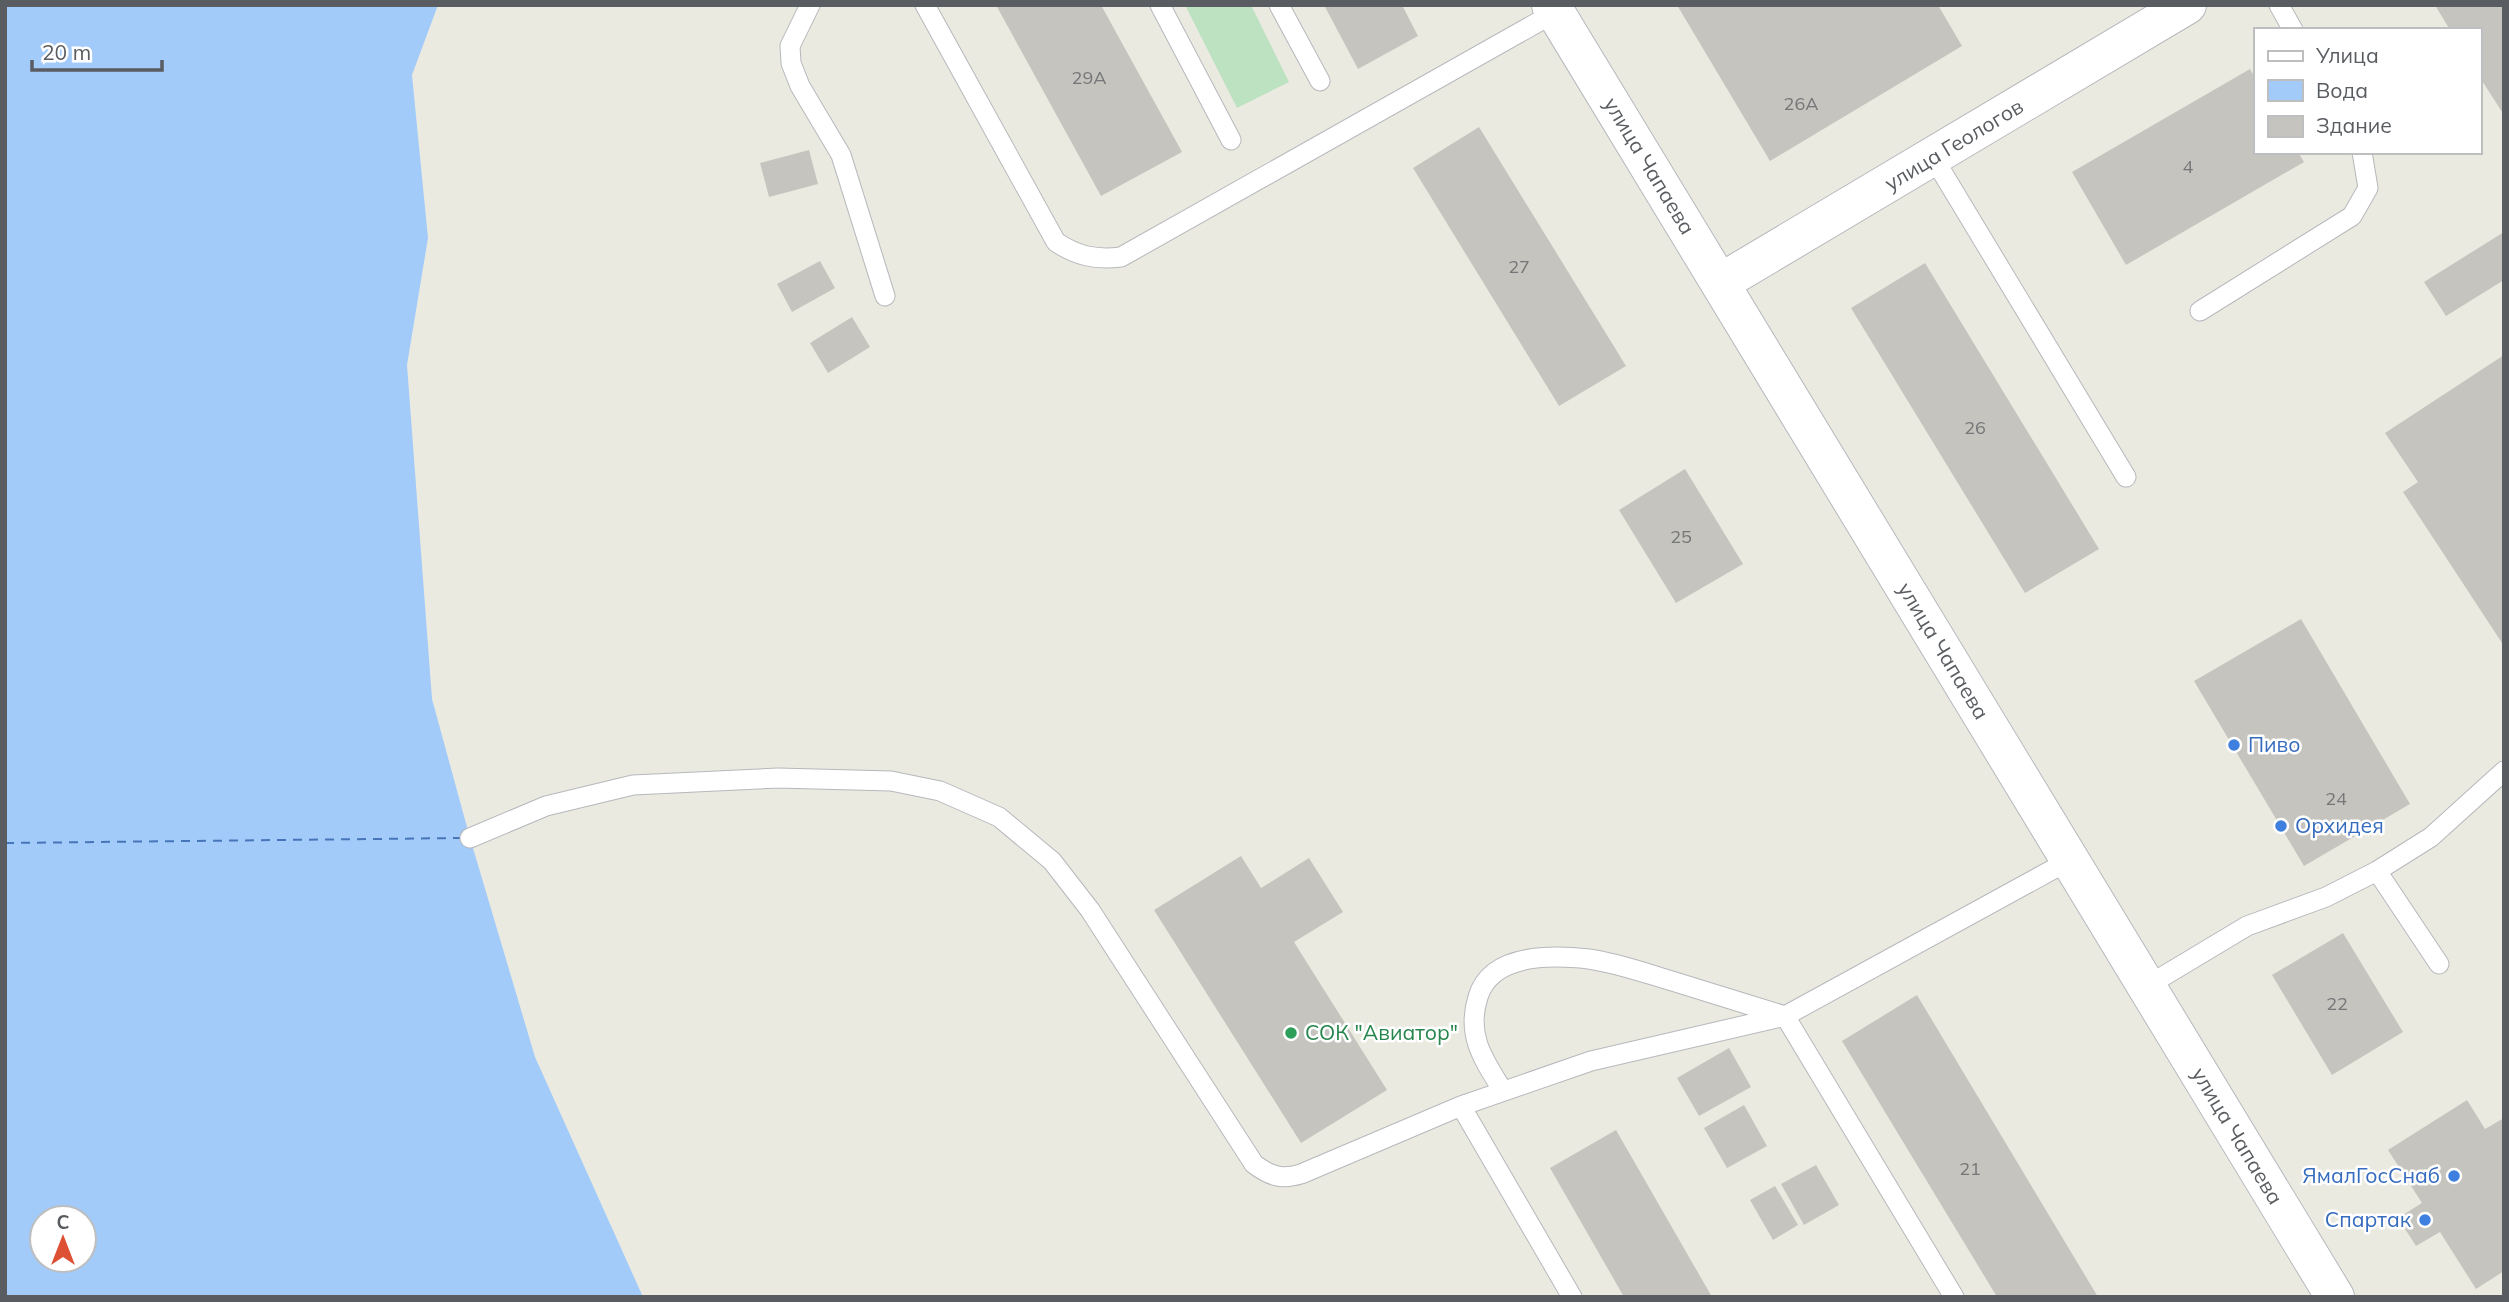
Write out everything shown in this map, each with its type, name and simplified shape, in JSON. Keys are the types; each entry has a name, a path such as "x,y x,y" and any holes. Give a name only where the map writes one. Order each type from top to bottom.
{"main road":[{"name":"улица Геологов","path":"1720,284 2187,5"},
{"name":"улица Чапаева","path":"1554,9 2335,1297"}],"lane":[{"path":"810,5 790,46 791,63 800,86 841,155 885,296"},
{"path":"925,5 1056,242 1073,253 1099,260 1121,257 1554,9"},
{"path":"1160,5 1231,140"},
{"path":"1279,5 1320,81"},
{"path":"2279,5 2292,28"},
{"path":"2200,311 2353,216 2368,188 2362,154"},
{"path":"1933,157 2126,477"},
{"path":"2147,986 2247,926 2326,897 2377,872 2431,837 2504,771"},
{"path":"470,838 547,806 633,785 778,778 891,781 940,792 999,817 1052,861 1090,910 1254,1164 1267,1174 1285,1178 1301,1174 1461,1106 1591,1061 1785,1016 2070,860"},
{"path":"2377,872 2439,964"},
{"path":"1503,1091 1485,1061 1474,1034 1474,1010 1480,988 1488,979 1496,971 1519,960 1590,959 1785,1016 1955,1297"},
{"path":"1461,1106 1572,1297"}],"green space":[{"path":"1185,5 1251,5 1289,82 1237,108"}],"water":[{"path":"5,5 438,5 412,75 428,238 407,365 432,699 535,1057 643,1297 5,1297"}],"building":[{"path":"996,5 1101,5 1182,152 1101,196"},
{"path":"1324,5 1402,5 1418,36 1358,69"},
{"path":"1677,5 1938,5 1962,46 1770,161"},
{"path":"2435,5 2504,5 2504,115 2481,79 2481,28 2449,28"},
{"path":"2250,69 2254,76 2254,154 2299,154 2304,162 2126,265 2072,172"},
{"path":"1479,127 1626,366 1559,406 1413,168"},
{"path":"809,150 818,184 769,197 760,163"},
{"path":"2504,232 2504,280 2446,316 2424,282"},
{"path":"820,261 835,288 792,312 777,284"},
{"path":"1925,263 2099,549 2025,593 1851,308"},
{"path":"852,317 870,347 828,373 810,343"},
{"path":"2504,355 2504,646 2403,492 2418,482 2385,433"},
{"path":"1685,469 1743,564 1676,603 1619,510"},
{"path":"2301,619 2410,804 2304,866 2194,681"},
{"name":"СОК \"Авиатор\"","path":"1241,856 1261,888 1309,858 1343,912 1294,942 1387,1090 1301,1143 1154,910"},
{"path":"2343,933 2403,1032 2332,1075 2272,975"},
{"path":"1917,995 2098,1297 1997,1297 1842,1041"},
{"path":"1729,1048 1751,1087 1699,1116 1677,1078"},
{"name":"ЯмалГосСнаб","path":"2467,1100 2485,1129 2504,1118 2504,1271 2476,1289 2440,1232 2416,1246 2398,1218 2422,1203 2388,1150"},
{"path":"1744,1105 1767,1146 1727,1168 1704,1128"},
{"path":"1616,1130 1712,1297 1624,1297 1550,1168"},
{"path":"1816,1165 1839,1205 1804,1225 1781,1184"},
{"path":"1775,1186 1798,1225 1773,1240 1750,1200"}],"ferry route":[{"path":"5,843 463,838"}],"place":[{"name":"Пиво","path":"2234,745"},
{"name":"Орхидея","path":"2281,826"},
{"name":"СОК \"Авиатор\"","path":"1291,1033"},
{"name":"ЯмалГосСнаб","path":"2454,1176"},
{"name":"Спартак","path":"2425,1220"}]}
